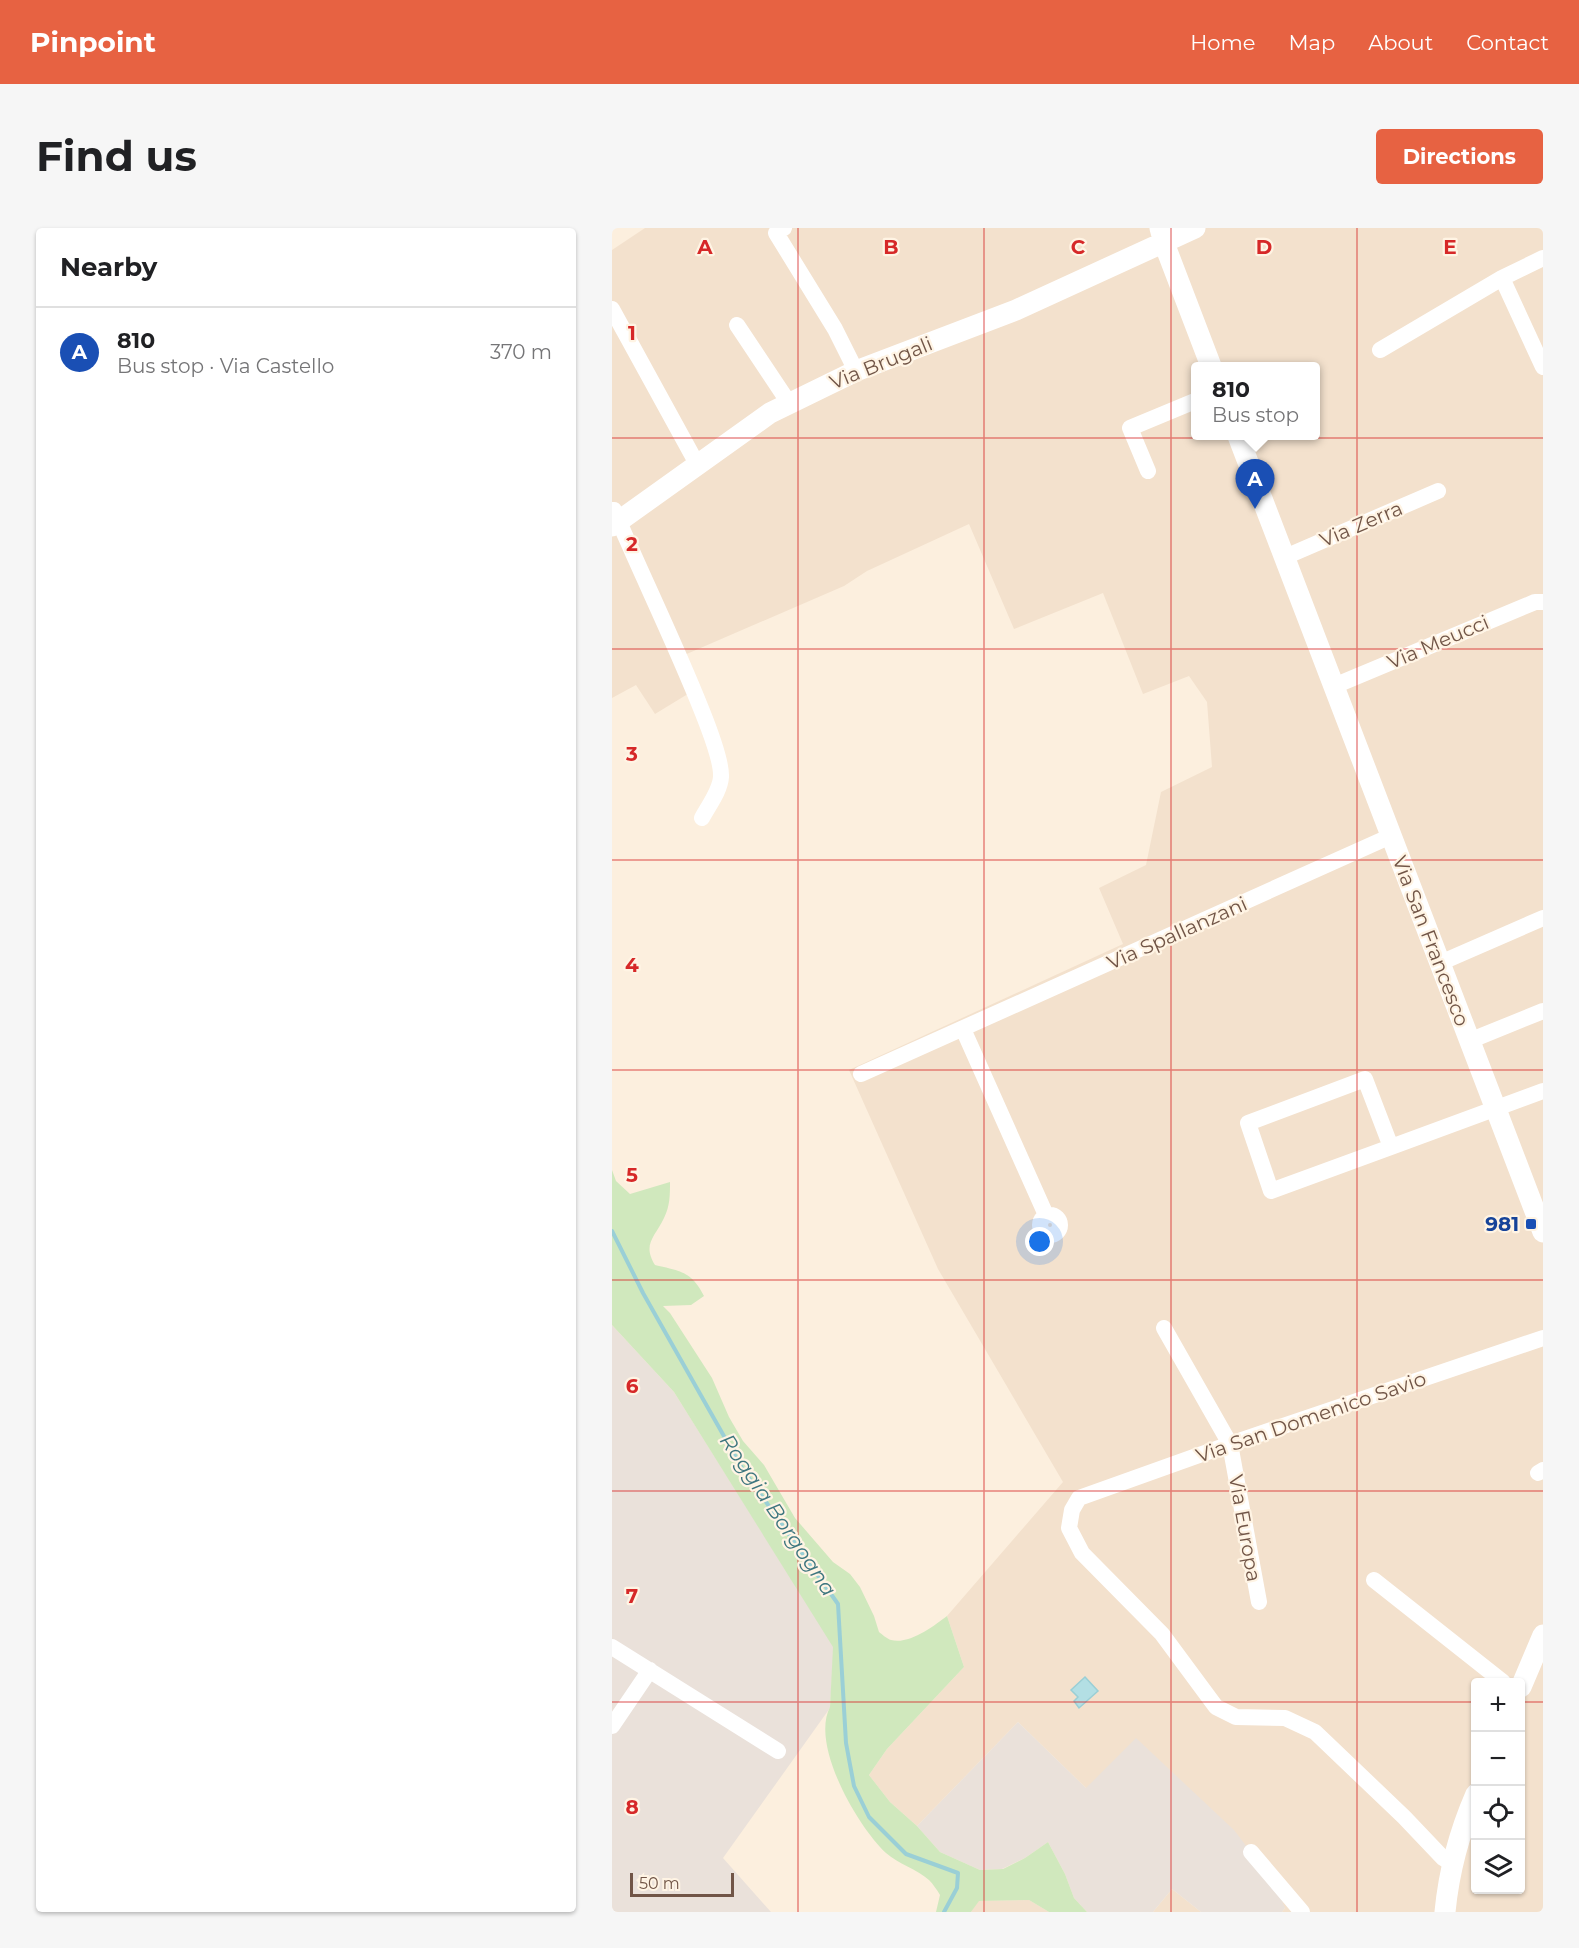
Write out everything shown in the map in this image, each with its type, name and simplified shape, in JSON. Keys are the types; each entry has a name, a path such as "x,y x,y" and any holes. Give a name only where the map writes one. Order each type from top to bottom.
{"street":[{"path":"784,228 776,233 835,329 856,371"},
{"name":"Via Brugali","path":"614,519 770,413 856,371 1016,310 1162,236 1195,228"},
{"path":"1162,236 1209,362"},
{"path":"1380,350 1502,278 1543,258"},
{"path":"1502,278 1543,367"},
{"path":"612,309 698,464"},
{"path":"737,325 789,404"},
{"path":"1148,471 1131,428 1191,403"},
{"name":"Via San Francesco","path":"1240,440 1543,1232"},
{"name":"Via Zerra","path":"1285,557 1438,491"},
{"path":"614,519 678,650 710,733 722,774 719,787 702,818"},
{"name":"Via Meucci","path":"1334,686 1535,602 1543,602"},
{"name":"Via Spallanzani","path":"861,1074 1391,836"},
{"path":"1440,963 1543,918"},
{"path":"1469,1041 1543,1011"},
{"path":"963,1029 1046,1215"},
{"path":"1391,1147 1365,1079 1248,1123 1271,1191 1391,1147 1495,1108 1543,1091"},
{"name":"Via Europa","path":"1164,1328 1230,1444 1259,1602"},
{"name":"Via San Domenico Savio","path":"1451,1863 1443,1858 1404,1816 1315,1732 1285,1718 1236,1717 1216,1707 1161,1635 1082,1553 1070,1528 1072,1510 1079,1498 1230,1444 1543,1338"},
{"path":"1374,1580 1497,1678"},
{"path":"1525,1682 1536,1670 1543,1635"},
{"path":"612,1647 778,1751"},
{"path":"612,1726 650,1670"},
{"path":"1445,1912 1451,1863 1471,1805"},
{"path":"1251,1852 1299,1911"}],"shaded area":[{"path":"645,228 1543,228 1543,1912 1282,1912 1285,1908 1087,1789 1018,1722 917,1826 890,1802 869,1775 887,1749 964,1667 947,1616 1063,1482 938,1269 849,1070 1123,944 1099,888 1146,865 1161,792 1212,767 1207,702 1189,676 1143,694 1103,593 1014,629 969,524 867,571 844,586 682,656 696,689 655,714 636,685 612,698 612,250"},
{"path":"612,1325 674,1392 834,1647 830,1708 723,1858 771,1912 612,1912"},
{"path":"1018,1722 1086,1788 1136,1738 1234,1830 1276,1885 1285,1908 1282,1912 1201,1912 1172,1889 1153,1912 1087,1912 1074,1898 1065,1874 1048,1842 1025,1858 1002,1869 980,1870 940,1852 917,1826"},
{"path":"1172,1889 1201,1912 1153,1912"},
{"path":"1029,1900 1049,1912 971,1912 978,1901"}],"green space":[{"path":"612,1170 616,1181 630,1194 670,1182 667,1209 651,1241 651,1258 655,1265 679,1271 690,1277 704,1296 691,1305 663,1306 670,1313 712,1378 729,1417 743,1441 764,1465 795,1518 833,1562 850,1574 860,1587 879,1632 891,1640 906,1640 921,1634 947,1616 964,1667 887,1749 869,1775 890,1802 917,1826 940,1852 980,1870 1003,1869 1025,1858 1048,1842 1065,1874 1074,1898 1087,1912 1049,1912 1029,1900 979,1901 971,1912 936,1912 940,1895 932,1883 886,1853 863,1825 840,1784 826,1742 833,1647 674,1392 612,1325"}],"water":[{"path":"1085,1677 1098,1691 1079,1708 1074,1701 1078,1697 1071,1690"}],"waterway":[{"name":"Roggia Borgogna","path":"612,1231 643,1293 742,1468 838,1604 846,1743 854,1786 869,1817 906,1854 958,1873 957,1888 944,1912"}],"place":[{"name":"810","path":"1255,509"},
{"name":"981","path":"1531,1224"}]}
